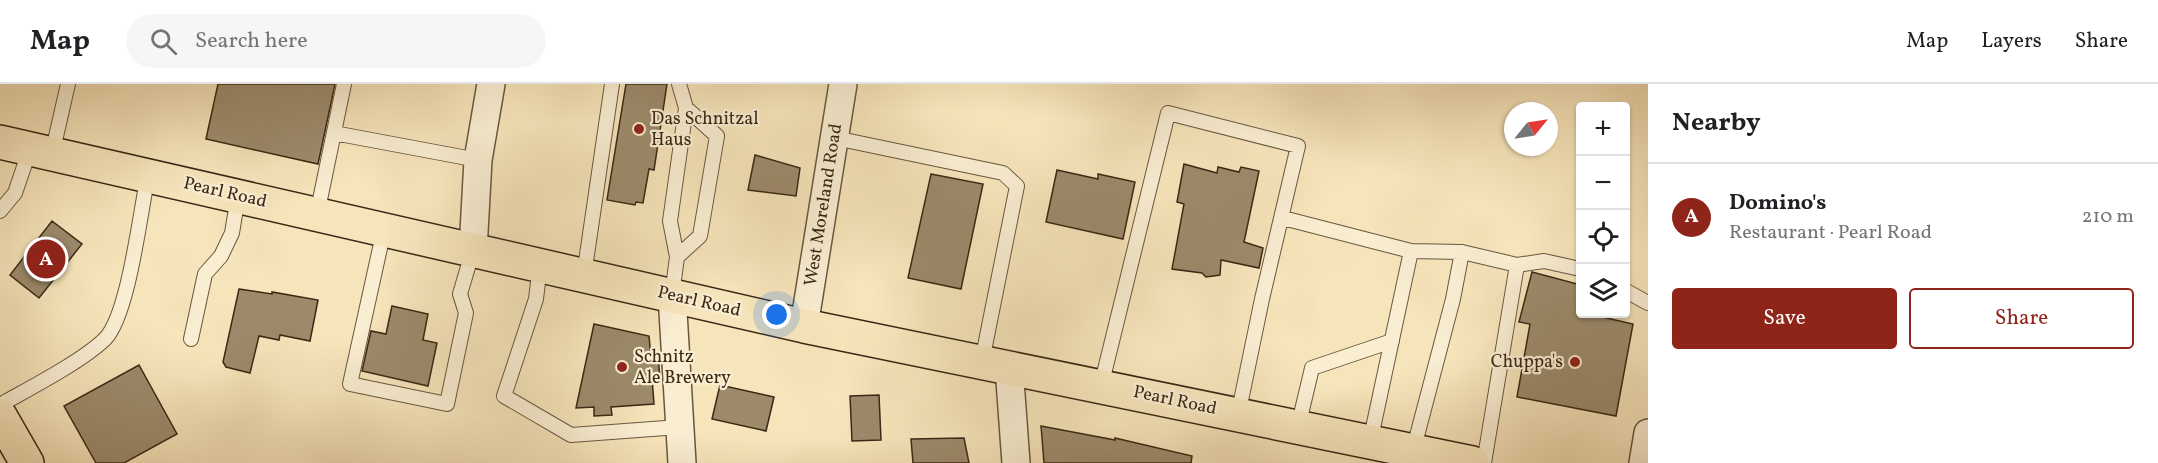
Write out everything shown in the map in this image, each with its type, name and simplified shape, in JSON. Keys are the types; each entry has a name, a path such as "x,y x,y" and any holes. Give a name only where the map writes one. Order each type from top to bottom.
{"main road":[{"name":"Pearl Road","path":"27,148 804,326 1370,442 1427,456 1472,463"},
{"path":"0,416 27,463"}],"street":[{"path":"473,250 478,160 491,84"},
{"name":"West Moreland Road","path":"804,326 843,84"},
{"path":"672,295 682,463"},
{"path":"995,364 1016,463"},
{"path":"1643,463 1648,433"}],"lane":[{"path":"0,211 15,194 27,148 68,84"},
{"path":"316,214 344,84"},
{"path":"585,275 612,84"},
{"path":"672,295 677,257 670,221 686,108 679,84"},
{"path":"677,257 700,236 717,136 686,108"},
{"path":"1101,386 1168,113 1298,146 1283,218 1262,299 1238,415"},
{"path":"334,133 478,160"},
{"path":"835,138 1003,173 1017,186 995,364"},
{"path":"0,405 64,367 105,338 115,322 122,301 148,176"},
{"path":"191,339 205,274 221,256 232,232 238,196"},
{"path":"1283,218 1412,251 1462,252 1517,265 1544,261 1576,268"},
{"path":"384,230 350,384 447,404 466,313 460,294 473,250"},
{"path":"1370,442 1412,251"},
{"path":"1427,456 1462,252"},
{"path":"540,265 536,299 504,396 571,435 679,427"},
{"path":"1484,463 1517,265"},
{"path":"1630,293 1648,303"},
{"path":"1298,427 1312,368 1392,341"}],"building":[{"path":"218,84 335,84 318,164 206,139"},
{"name":"Das Schnitzal Haus","path":"626,84 667,84 654,170 649,169 643,203 636,202 635,205 607,200"},
{"path":"755,155 800,168 796,196 748,190"},
{"path":"1184,164 1217,173 1218,167 1239,172 1241,167 1259,171 1244,242 1263,248 1259,268 1221,260 1220,275 1206,277 1202,273 1172,269 1184,204 1177,202"},
{"path":"1057,170 1098,179 1098,174 1135,182 1123,239 1046,222"},
{"path":"931,174 983,184 961,289 908,278"},
{"path":"52,221 82,244 39,298 10,275"},
{"name":"Chuppa's","path":"1532,272 1576,284 1576,318 1606,318 1633,324 1616,416 1517,397 1530,324 1519,322"},
{"path":"239,289 318,300 310,341 280,335 279,340 259,336 250,373 226,367 223,362"},
{"path":"392,306 428,314 423,340 437,343 428,386 362,371 371,331 386,334"},
{"name":"Schnitz Ale Brewery","path":"594,324 649,336 651,357 658,356 660,378 652,378 654,404 611,407 612,415 594,416 594,407 576,408"},
{"path":"139,365 177,434 124,463 96,463 64,406"},
{"path":"720,385 774,397 766,431 712,419"},
{"path":"879,395 881,440 852,441 850,396"},
{"path":"1041,426 1115,440 1115,438 1192,456 1191,463 1044,463"},
{"path":"964,438 969,463 913,463 911,439"}],"place":[{"name":"Das Schnitzal Haus","path":"639,129"},
{"name":"Domino's","path":"46,259"},
{"name":"Chuppa's","path":"1575,362"},
{"name":"Schnitz Ale Brewery","path":"622,367"}]}
